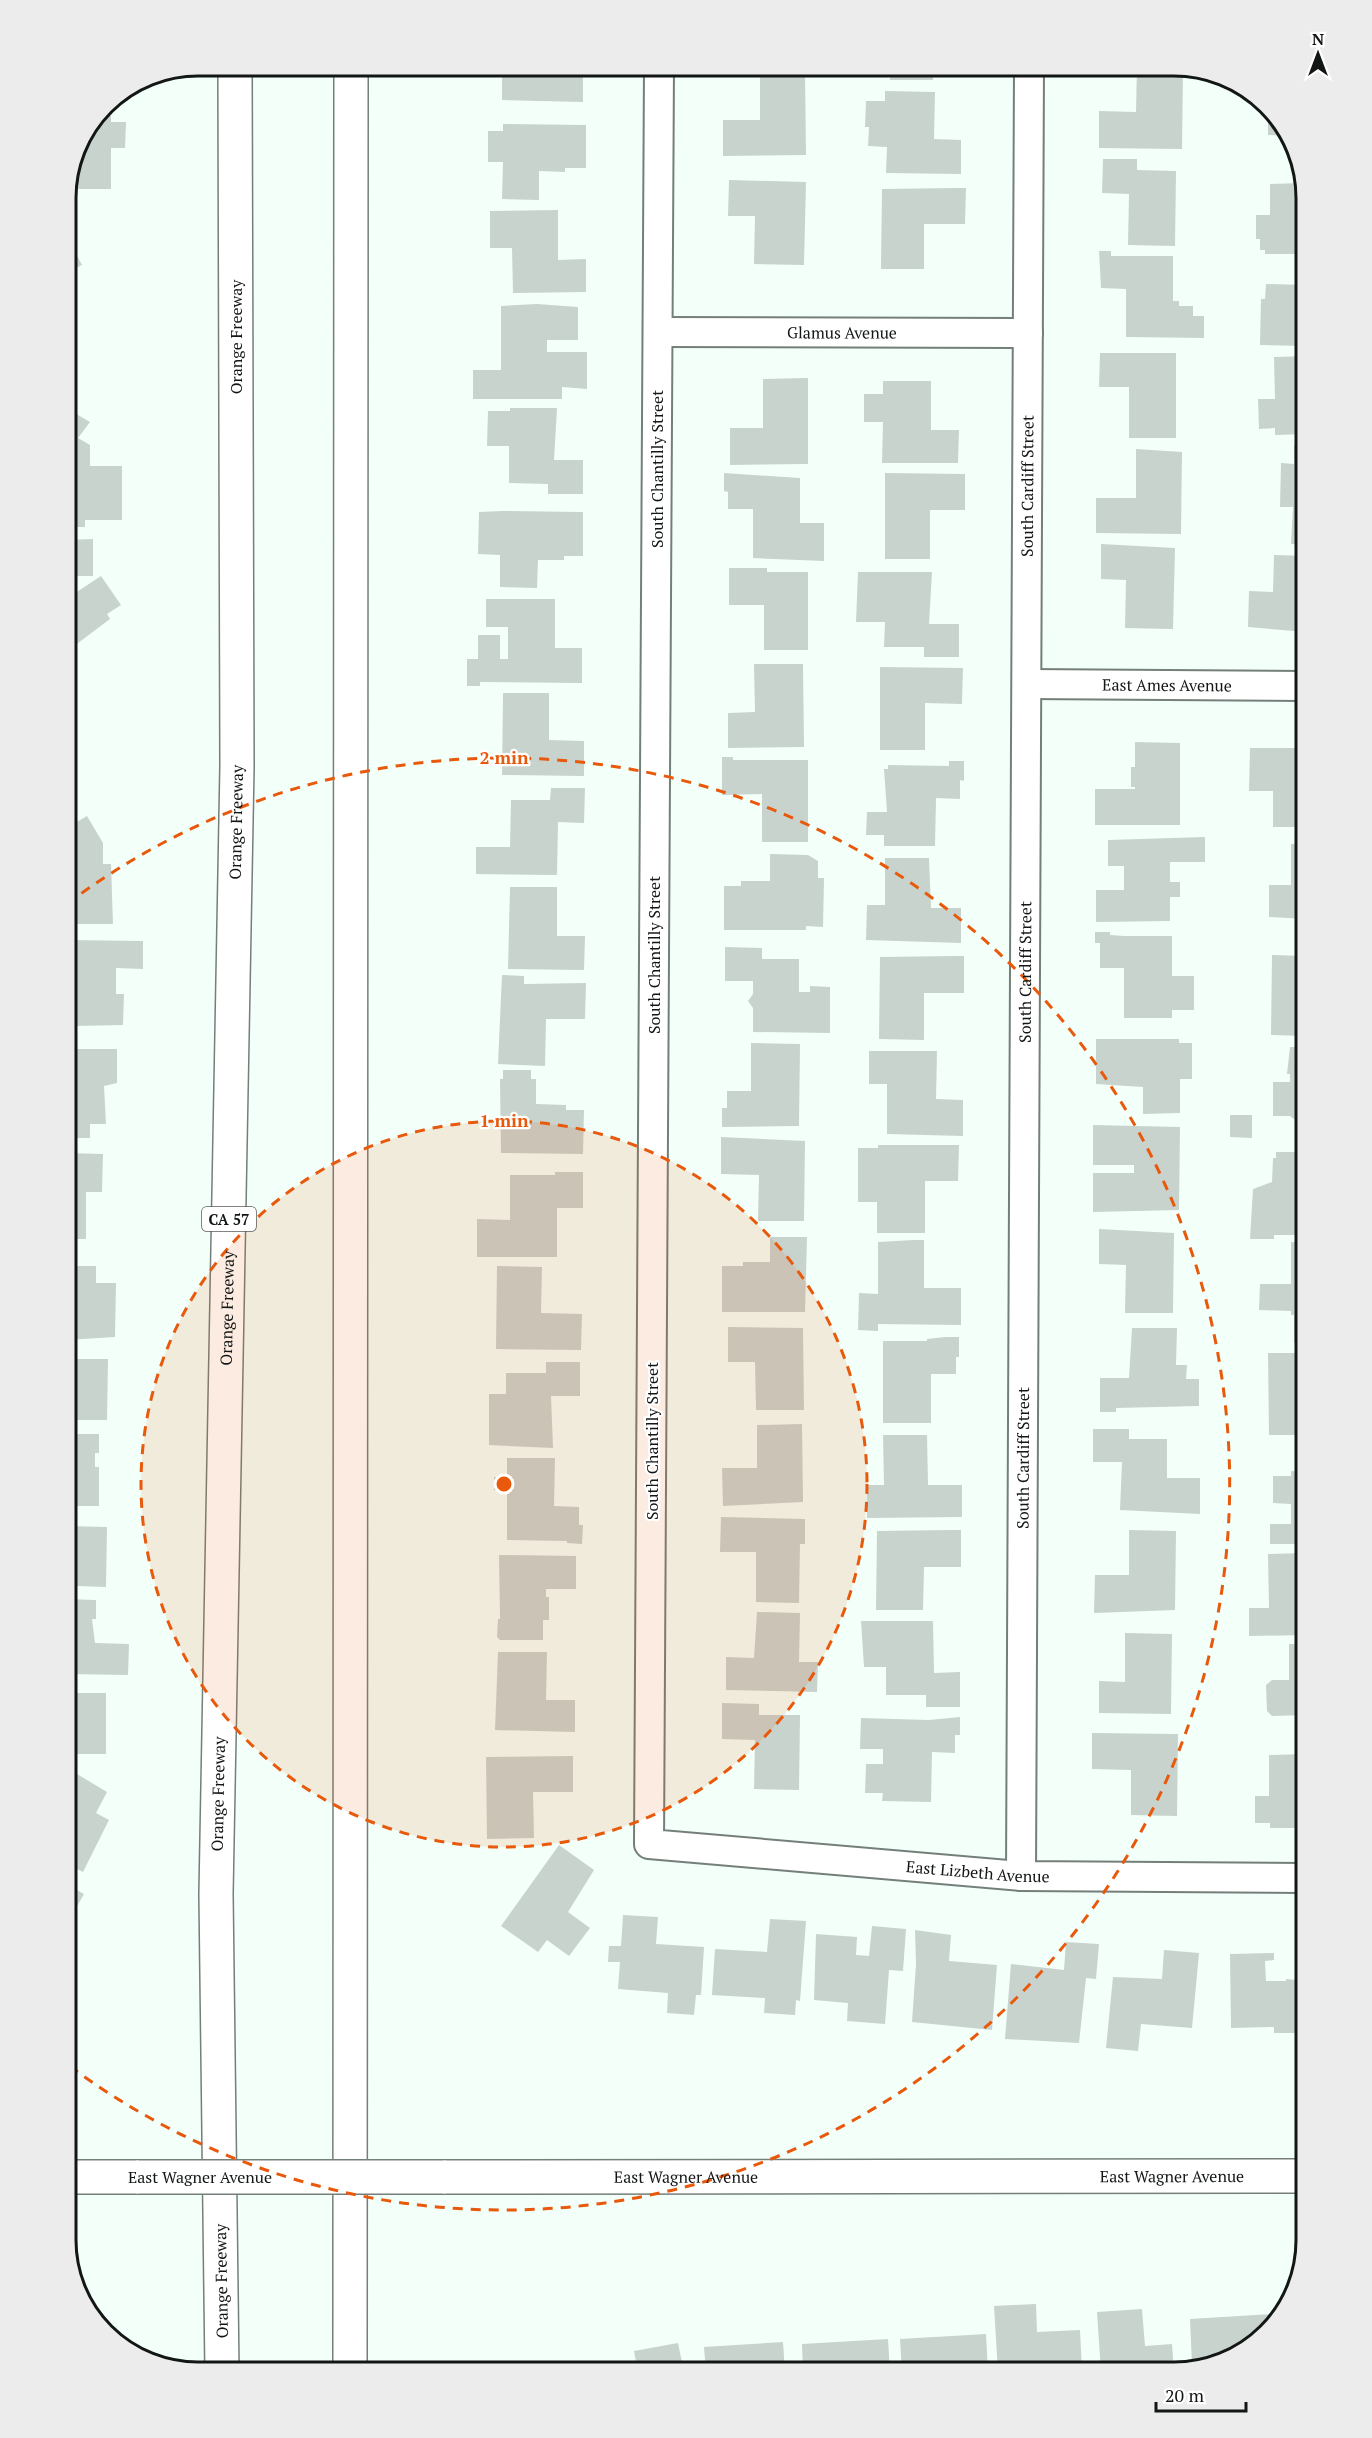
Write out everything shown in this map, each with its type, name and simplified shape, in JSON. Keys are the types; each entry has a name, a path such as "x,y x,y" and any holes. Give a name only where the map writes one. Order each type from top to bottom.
{"main road":[{"name":"Orange Freeway","path":"222,2361 216,1894 237,766 235,76"},
{"path":"350,2361 348,2103 351,76"},
{"name":"East Wagner Avenue","path":"76,2177 1296,2176"}],"street":[{"name":"South Chantilly Street","path":"649,1844 659,76"},
{"name":"South Cardiff Street","path":"1021,1876 1029,77"},
{"name":"Glamus Avenue","path":"658,332 1028,333"},
{"name":"East Ames Avenue","path":"1026,684 1296,686"},
{"name":"East Lizbeth Avenue","path":"649,1844 1021,1876 1296,1878"}],"building":[{"path":"502,76 583,76 583,102 502,100"},
{"path":"760,77 805,77 806,155 723,156 723,120 760,120"},
{"path":"890,77 933,77 933,80 890,80"},
{"path":"1137,77 1183,77 1182,149 1099,148 1099,111 1136,112"},
{"path":"885,91 935,92 934,139 961,140 961,174 886,173 887,147 868,146 869,127 865,127 866,101 885,101"},
{"path":"109,116 111,116 111,122 126,122 125,148 111,148 111,189 77,189 81,167 89,144"},
{"path":"1268,122 1278,136 1268,135"},
{"path":"503,124 586,125 586,168 565,168 565,172 539,171 539,200 502,199 503,162 488,162 488,131 503,131"},
{"path":"1103,159 1137,159 1137,170 1176,171 1175,246 1128,245 1129,194 1102,193"},
{"path":"729,180 806,182 804,265 754,264 755,216 728,216"},
{"path":"1294,183 1296,254 1265,254 1265,250 1260,250 1260,239 1256,239 1256,215 1270,215 1270,184"},
{"path":"966,188 965,224 924,224 924,269 881,269 882,189"},
{"path":"558,210 558,260 586,259 586,292 513,293 512,248 490,248 490,211"},
{"path":"1099,251 1111,251 1111,256 1173,256 1173,301 1179,301 1179,306 1193,306 1193,316 1204,316 1204,338 1126,337 1126,289 1101,288"},
{"path":"77,256 82,265 77,268"},
{"path":"1266,284 1296,285 1296,346 1260,345 1261,299 1265,299"},
{"path":"537,304 578,307 578,340 547,340 547,352 587,352 587,389 562,387 562,399 473,399 473,370 501,370 501,306"},
{"path":"1100,353 1176,353 1176,438 1129,438 1129,387 1099,387"},
{"path":"1296,356 1296,434 1275,435 1275,428 1259,429 1258,399 1275,399 1274,357"},
{"path":"808,378 808,464 730,465 730,428 763,428 763,379"},
{"path":"883,381 931,381 931,430 959,430 958,463 882,463 883,422 864,422 864,394 883,394"},
{"path":"510,408 557,408 554,460 583,460 583,494 548,494 548,484 509,483 509,446 487,446 488,411 510,411"},
{"path":"77,414 90,422 78,438 90,445 90,466 122,466 122,520 85,520 85,527 77,527"},
{"path":"1294,445 1296,445 1296,544 1291,544 1293,507 1280,507 1281,463 1294,464"},
{"path":"1136,449 1182,452 1181,534 1096,533 1096,498 1136,498"},
{"path":"724,473 800,478 800,523 824,523 824,561 753,558 753,509 728,509 728,492 724,491"},
{"path":"885,473 965,474 965,510 930,510 930,559 885,559"},
{"path":"479,512 583,512 583,556 564,556 564,560 538,560 537,588 500,587 500,555 478,554"},
{"path":"93,539 93,576 77,576 77,540"},
{"path":"1101,544 1175,548 1173,629 1125,628 1126,580 1101,579"},
{"path":"1274,555 1296,556 1296,631 1248,627 1249,591 1273,592"},
{"path":"729,568 767,568 767,572 808,572 808,650 764,650 764,605 729,605"},
{"path":"858,572 932,572 929,624 959,624 959,657 924,657 924,647 884,647 885,622 856,622"},
{"path":"101,576 121,605 107,614 110,619 77,644 77,592"},
{"path":"486,599 555,599 555,648 582,648 582,683 480,682 480,686 467,686 467,659 478,659 478,635 500,635 500,659 508,659 508,627 486,627"},
{"path":"754,664 803,664 804,747 728,748 728,713 755,712"},
{"path":"880,667 963,668 962,704 925,703 925,750 880,750"},
{"path":"503,693 549,693 549,740 584,741 584,776 502,775"},
{"path":"1135,742 1180,743 1180,825 1095,825 1095,789 1135,789 1131,787 1131,767 1135,767"},
{"path":"1250,748 1296,748 1296,827 1273,827 1273,791 1249,791"},
{"path":"722,757 733,757 733,760 808,760 808,842 762,842 762,794 722,795"},
{"path":"949,761 964,761 964,781 960,780 960,799 936,798 935,846 884,846 884,835 866,835 867,812 887,812 884,769 888,769 888,765 949,766"},
{"path":"551,788 585,788 584,823 558,822 557,875 476,874 476,847 510,847 511,800 550,800"},
{"path":"87,816 103,843 103,864 111,864 113,924 77,924 77,822"},
{"path":"1205,837 1205,862 1170,862 1170,882 1180,882 1180,897 1170,897 1170,921 1096,922 1096,890 1124,890 1124,866 1108,866 1108,840"},
{"path":"1291,844 1296,844 1296,918 1269,917 1269,885 1291,885"},
{"path":"770,854 808,855 818,861 818,878 824,878 823,927 806,926 806,930 724,930 724,886 741,886 741,881 770,881"},
{"path":"885,858 929,858 931,908 961,908 961,943 866,940 867,905 885,905"},
{"path":"510,887 557,887 557,936 585,936 584,970 508,969"},
{"path":"1095,932 1110,932 1110,935 1124,936 1172,936 1172,976 1194,976 1194,1010 1172,1010 1172,1018 1124,1018 1124,968 1100,968 1100,943 1095,943"},
{"path":"77,940 143,941 143,969 116,968 116,994 124,994 123,1025 77,1026"},
{"path":"725,947 762,948 762,959 799,959 799,992 810,992 810,986 830,987 830,1033 753,1032 753,1008 748,1001 753,994 753,981 725,981"},
{"path":"1272,955 1296,956 1296,1036 1271,1035"},
{"path":"964,956 964,993 924,993 924,1040 879,1039 880,957"},
{"path":"502,975 524,976 524,984 586,983 585,1019 546,1019 545,1066 498,1064"},
{"path":"1096,1039 1179,1039 1179,1043 1192,1043 1192,1079 1180,1079 1180,1113 1143,1114 1143,1087 1096,1084"},
{"path":"751,1043 800,1044 799,1126 722,1127 722,1108 727,1108 727,1091 751,1091"},
{"path":"1290,1047 1296,1047 1296,1120 1290,1116 1273,1116 1273,1082 1290,1082 1290,1074 1287,1074"},
{"path":"77,1049 117,1049 117,1083 104,1086 106,1124 90,1124 90,1138 77,1138"},
{"path":"869,1051 937,1051 936,1099 963,1100 963,1136 887,1134 887,1084 869,1084"},
{"path":"503,1070 531,1070 531,1079 536,1079 536,1104 566,1105 566,1110 584,1110 583,1154 501,1153 500,1079 503,1079"},
{"path":"1230,1115 1252,1115 1252,1138 1230,1137"},
{"path":"1093,1125 1180,1127 1179,1210 1093,1212 1093,1173 1134,1173 1134,1165 1093,1165"},
{"path":"721,1137 805,1141 804,1221 758,1221 759,1175 721,1174"},
{"path":"878,1145 959,1145 958,1181 925,1181 925,1233 877,1233 877,1202 858,1202 858,1148 878,1148"},
{"path":"1276,1152 1296,1152 1296,1235 1274,1235 1274,1239 1250,1239 1253,1189 1272,1182 1273,1158 1276,1158"},
{"path":"77,1153 103,1154 102,1192 86,1192 86,1239 76,1239"},
{"path":"555,1172 583,1172 583,1208 557,1208 557,1257 477,1257 477,1219 510,1220 510,1175 555,1175"},
{"path":"1099,1229 1174,1233 1173,1313 1125,1313 1126,1265 1099,1264"},
{"path":"770,1237 807,1237 805,1312 722,1312 722,1266 743,1266 743,1262 770,1262"},
{"path":"924,1240 924,1288 961,1288 961,1325 878,1324 878,1331 858,1330 859,1293 878,1294 878,1242"},
{"path":"1291,1242 1296,1242 1296,1343 1294,1343 1294,1315 1291,1315 1291,1311 1259,1310 1260,1284 1291,1284"},
{"path":"76,1266 96,1266 96,1283 116,1283 115,1337 76,1339"},
{"path":"497,1266 542,1267 541,1313 582,1314 581,1350 496,1349"},
{"path":"728,1327 803,1328 804,1410 756,1410 755,1362 728,1362"},
{"path":"1132,1328 1177,1328 1176,1365 1187,1365 1186,1379 1199,1379 1199,1406 1116,1408 1116,1412 1100,1412 1100,1378 1129,1378"},
{"path":"959,1337 959,1357 956,1357 956,1374 931,1374 931,1423 883,1423 883,1341 927,1341 927,1339"},
{"path":"1268,1353 1296,1353 1296,1435 1269,1435"},
{"path":"76,1359 108,1359 107,1420 76,1420"},
{"path":"546,1362 580,1362 580,1396 551,1396 553,1448 489,1445 489,1394 506,1394 506,1373 546,1373"},
{"path":"802,1424 803,1502 723,1506 722,1468 757,1468 757,1425"},
{"path":"1093,1429 1129,1429 1129,1439 1167,1439 1167,1478 1200,1478 1200,1514 1120,1510 1122,1462 1093,1462"},
{"path":"76,1434 99,1434 99,1453 95,1453 95,1467 99,1467 99,1506 76,1506"},
{"path":"883,1435 927,1435 928,1485 962,1485 962,1517 867,1518 867,1485 884,1485"},
{"path":"507,1458 555,1458 554,1506 579,1507 579,1525 583,1525 582,1544 567,1543 567,1541 507,1540 507,1490 494,1490 494,1477 507,1477"},
{"path":"1291,1471 1296,1471 1296,1544 1270,1544 1270,1524 1291,1524 1291,1504 1273,1503 1273,1476 1291,1476"},
{"path":"721,1517 805,1519 805,1544 800,1544 799,1603 756,1602 756,1552 720,1552"},
{"path":"76,1526 107,1527 106,1587 76,1586"},
{"path":"961,1530 961,1567 924,1567 923,1610 876,1610 877,1531"},
{"path":"1129,1530 1176,1531 1175,1610 1094,1613 1095,1575 1129,1575"},
{"path":"1296,1553 1296,1635 1249,1636 1249,1608 1269,1608 1268,1554"},
{"path":"499,1555 576,1556 576,1589 546,1589 546,1597 549,1597 549,1620 543,1620 543,1640 500,1640 497,1637 498,1619 500,1619"},
{"path":"76,1599 96,1600 96,1619 92,1619 95,1643 129,1644 128,1675 76,1674"},
{"path":"757,1612 800,1613 799,1662 818,1662 817,1692 726,1690 726,1657 754,1658"},
{"path":"861,1621 933,1621 934,1673 960,1672 960,1707 926,1707 926,1695 886,1695 886,1667 864,1667"},
{"path":"1125,1633 1172,1634 1171,1714 1099,1713 1099,1681 1125,1682"},
{"path":"1289,1644 1296,1644 1296,1715 1272,1716 1267,1711 1266,1685 1272,1680 1289,1680"},
{"path":"498,1652 547,1652 546,1700 575,1700 575,1732 495,1730"},
{"path":"76,1693 106,1693 106,1754 76,1754"},
{"path":"722,1703 759,1704 759,1715 800,1715 799,1790 754,1789 755,1740 722,1739"},
{"path":"960,1717 960,1735 955,1735 955,1753 932,1752 931,1802 882,1801 883,1793 865,1793 866,1764 883,1764 883,1749 860,1749 861,1718 929,1720"},
{"path":"1092,1733 1178,1734 1177,1816 1131,1815 1131,1770 1092,1769"},
{"path":"1296,1754 1296,1828 1270,1828 1270,1823 1255,1823 1255,1796 1269,1796 1269,1755"},
{"path":"573,1756 573,1792 533,1792 534,1838 487,1839 486,1757"},
{"path":"76,1774 107,1792 96,1813 109,1820 83,1872 76,1869"},
{"path":"559,1845 594,1870 568,1912 590,1928 569,1956 547,1940 538,1952 501,1926"},
{"path":"76,1890 84,1894 76,1908"},
{"path":"623,1915 658,1917 656,1944 704,1947 701,1995 696,1995 694,2015 667,2013 668,1993 618,1989 620,1962 608,1962 609,1946 621,1946"},
{"path":"770,1919 806,1921 800,2001 796,2000 795,2015 764,2013 765,1998 712,1995 715,1949 767,1952"},
{"path":"872,1926 906,1929 903,1971 889,1970 885,2024 847,2021 848,2003 814,2000 816,1934 857,1937 856,1955 869,1956"},
{"path":"915,1930 951,1935 949,1961 997,1965 992,2030 912,2022 916,1964"},
{"path":"1066,1942 1099,1944 1096,1979 1086,1978 1079,2043 1005,2039 1011,1964 1064,1970"},
{"path":"1164,1950 1199,1953 1192,2028 1141,2024 1138,2051 1106,2048 1113,1977 1162,1979"},
{"path":"1274,1953 1274,1960 1265,1961 1266,1981 1296,1980 1296,2033 1274,2033 1274,2027 1231,2028 1230,1954"},
{"path":"1036,2304 1037,2332 1080,2330 1082,2362 997,2362 994,2306"},
{"path":"1142,2309 1145,2346 1172,2344 1173,2362 1100,2362 1097,2312"},
{"path":"1269,2314 1254,2331 1235,2345 1192,2360 1190,2319"},
{"path":"986,2334 987,2362 901,2362 900,2339"},
{"path":"888,2339 889,2362 803,2362 802,2344"},
{"path":"783,2342 784,2362 705,2362 704,2347"},
{"path":"678,2343 682,2361 636,2361 634,2351"}]}
